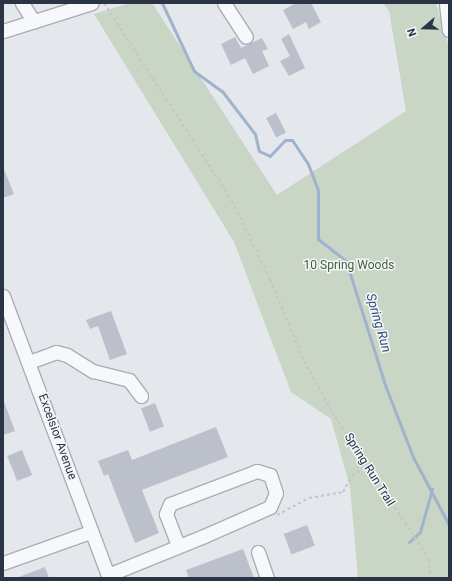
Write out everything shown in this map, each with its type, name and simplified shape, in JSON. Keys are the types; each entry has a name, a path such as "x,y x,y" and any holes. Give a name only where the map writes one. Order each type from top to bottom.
{"street":[{"path":"22,3 34,22"},
{"path":"224,3 246,37"},
{"path":"446,3 449,30"},
{"path":"3,31 91,4"},
{"name":"Excelsior Avenue","path":"3,296 29,362 90,532 108,576"},
{"path":"29,362 56,352 67,355 93,371 129,380 141,396"},
{"path":"108,576 270,507 276,494 270,475 257,471 170,504 166,514 178,546"},
{"path":"3,563 90,532"},
{"path":"258,552 267,578"}],"path":[{"name":"Spring Run Trail","path":"104,3 232,200 270,279 304,361 411,533 429,559 430,578"}],"green space":[{"name":"10 Spring Woods","path":"130,3 152,3 277,195 406,111 389,11 383,3 436,3 449,47 449,578 358,578 350,487 331,419 291,392 234,242 94,14"}],"building":[{"path":"296,3 311,3 321,22 309,29 306,22 293,29 283,10"},
{"path":"289,34 305,68 289,76 280,61 290,56 281,39"},
{"path":"235,37 241,48 262,38 268,49 262,51 269,66 253,74 245,58 231,65 221,44"},
{"path":"276,113 286,133 276,138 266,118"},
{"path":"3,167 14,194 3,198"},
{"path":"111,311 127,354 110,360 98,326 90,329 86,320"},
{"path":"3,399 15,431 3,435"},
{"path":"155,403 164,426 150,432 141,408"},
{"path":"216,427 228,457 142,490 159,533 135,543 108,474 104,476 98,461 128,450 132,460"},
{"path":"22,450 32,475 17,481 7,456"},
{"path":"307,525 315,546 292,554 284,534"},
{"path":"243,549 254,578 189,578 186,570"},
{"path":"45,567 49,578 19,578 19,577"}],"waterway":[{"name":"Spring Run","path":"162,3 194,71 222,91 255,134 259,151 270,156 285,140 292,140 308,164 318,190 318,239 346,261 385,385 413,457 449,525"},
{"path":"409,542 420,532 432,489"}]}
